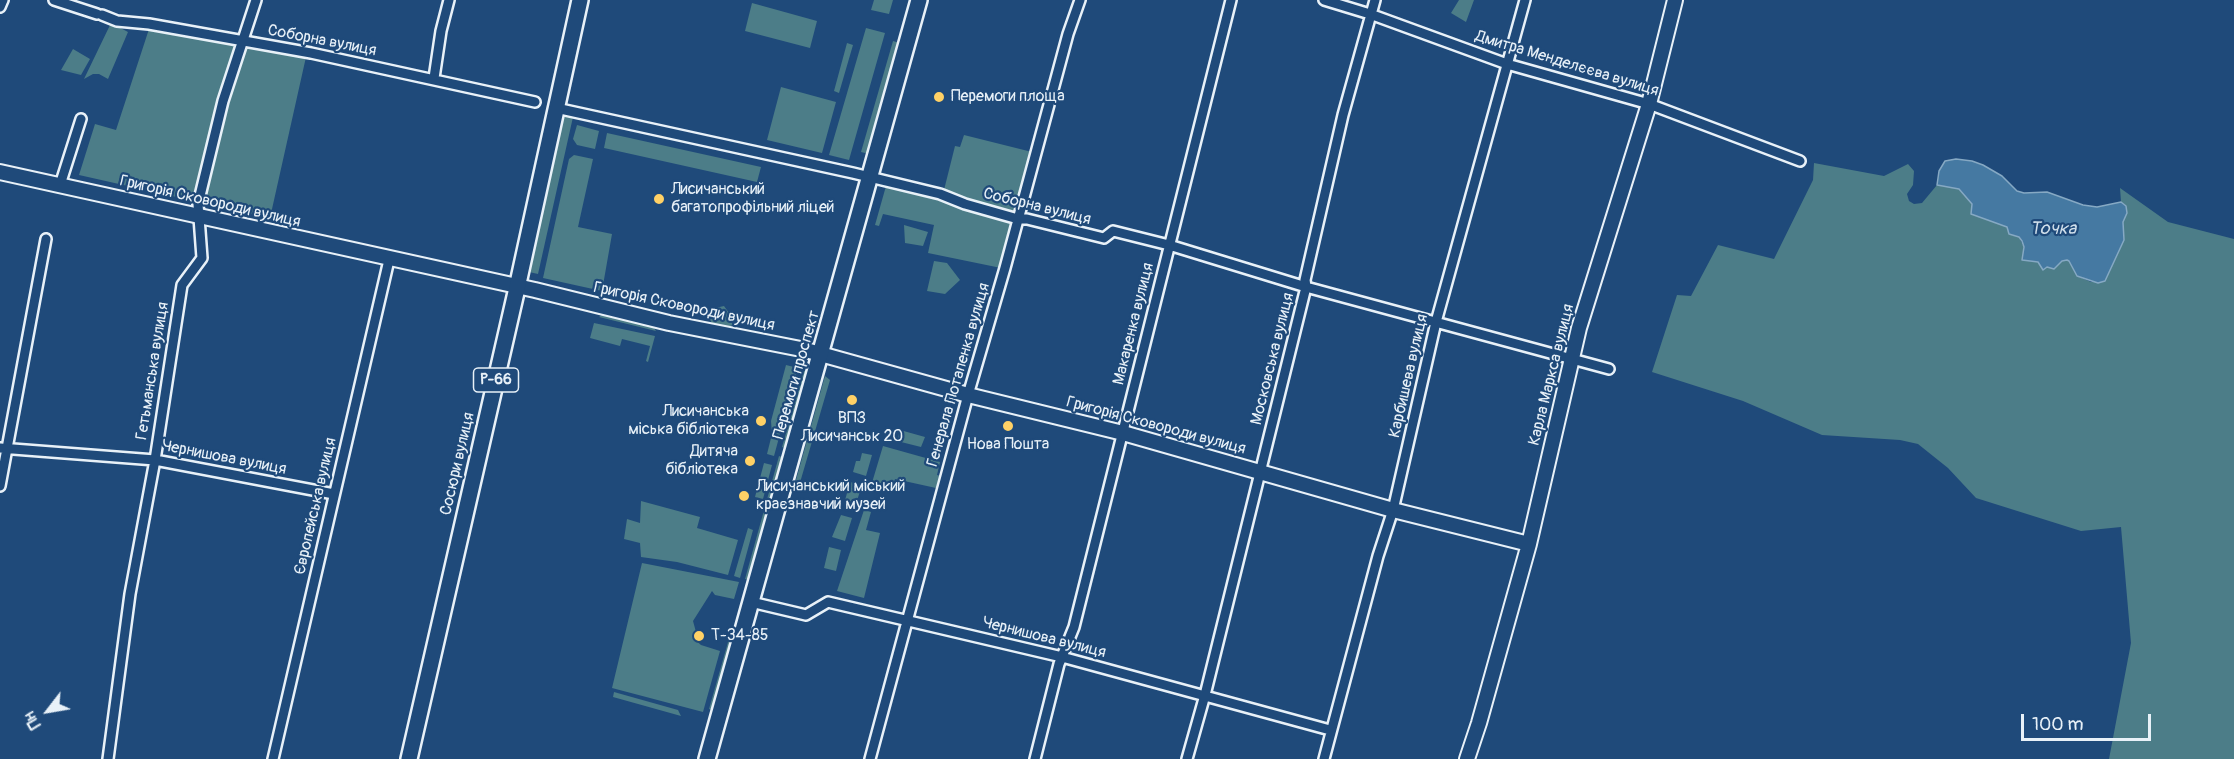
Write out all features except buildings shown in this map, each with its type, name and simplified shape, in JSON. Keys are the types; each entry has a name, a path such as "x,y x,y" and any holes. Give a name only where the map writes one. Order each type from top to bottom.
{"main road":[{"name":"Сосюри вулиця","path":"409,759 517,288 580,0"},
{"name":"Перемоги проспект","path":"707,759 919,0"}],"street":[{"path":"0,7 3,0"},
{"name":"Соборна вулиця","path":"54,0 117,21 243,40 434,78 536,102"},
{"name":"Гетьманська вулиця","path":"108,759 130,594 155,460 182,285 202,258 198,204 223,101 256,0"},
{"path":"434,78 441,31 449,0"},
{"name":"Генерала Потапенка вулиця","path":"870,759 968,395 1068,34 1080,0"},
{"name":"Макаренка вулиця","path":"1035,759 1062,657 1074,627 1231,0"},
{"name":"Дмитра Менделєєва вулиця","path":"1324,0 1370,14 1507,64 1649,104 1800,161"},
{"name":"Московська вулиця","path":"1187,759 1205,695 1306,287 1305,280 1343,115 1375,0"},
{"name":"Карбишева вулиця","path":"1324,759 1378,556 1393,510 1436,322 1525,0"},
{"name":"Карла Маркса вулиця","path":"1467,759 1529,544 1571,358 1649,104 1675,0"},
{"name":"Соборна вулиця","path":"556,108 853,172 940,194 965,204 1018,219 1027,219 1104,238 1113,231 1169,245 1306,287 1609,369"},
{"path":"60,185 81,119"},
{"name":"Григорія Сковороди вулиця","path":"0,172 389,260 535,290 669,324 806,350 968,395 1123,433 1393,510 1529,544"},
{"path":"0,486 4,448 46,239"},
{"name":"Європейська вулиця","path":"273,759 389,260"},
{"name":"Чернишова вулиця","path":"4,448 155,460 334,494"},
{"name":"Чернишова вулиця","path":"751,602 806,615 828,602 1062,657 1330,730"}],"green space":[{"path":"874,0 893,0 889,14 871,10"},
{"path":"1459,0 1474,0 1466,22 1451,13"},
{"path":"752,3 817,21 810,48 745,31"},
{"path":"111,23 128,32 108,79 99,74 93,74 84,79"},
{"path":"866,28 885,33 849,160 829,155"},
{"path":"149,29 306,57 270,218 79,175 95,124 116,130"},
{"path":"893,41 900,43 869,154 861,152"},
{"path":"847,43 853,45 839,93 834,91"},
{"path":"73,49 90,59 81,75 61,70"},
{"path":"781,87 836,102 822,153 767,140"},
{"path":"566,116 573,117 538,274 529,272 561,120"},
{"path":"577,125 599,131 595,149 577,145 573,139"},
{"path":"607,133 761,167 757,182 604,148"},
{"path":"964,135 1032,152 1014,214 954,196 944,190 955,146 960,147"},
{"path":"574,155 593,159 578,227 612,234 602,291 543,278 569,159"},
{"path":"1814,163 1884,176 1908,164 1914,171 1913,185 1907,194 1909,201 1914,204 1922,203 1937,185 1959,189 1972,204 1992,220 2007,227 2009,234 2019,237 2031,262 2038,262 2054,269 2062,261 2069,261 2077,276 2091,282 2105,280 2124,240 2123,222 2126,206 2121,202 2120,188 2168,222 2234,239 2234,759 2109,759 2131,643 2121,527 2081,531 1976,498 1948,468 1918,444 1900,440 1822,435 1743,401 1652,372 1677,295 1691,296 1718,245 1774,259 1813,180"},
{"path":"886,186 940,198 1010,220 1013,226 1001,268 928,253 934,225 883,214 879,226 875,225"},
{"path":"904,225 928,232 923,246 905,243"},
{"path":"934,261 947,263 960,280 945,294 927,291"},
{"path":"724,306 734,320 733,324 729,328 713,326 709,317 715,308"},
{"path":"604,313 653,326 656,331 599,317"},
{"path":"594,323 655,336 648,362 646,361 650,346 622,339 620,346 590,338"},
{"path":"786,365 798,368 774,456 767,454 772,434 771,421"},
{"path":"804,371 810,372 788,449 782,447"},
{"path":"825,376 830,380 799,486 796,480"},
{"path":"900,430 925,437 921,447 897,441"},
{"path":"883,446 940,462 937,475 941,476 936,488 895,479 891,493 872,489"},
{"path":"862,453 872,455 866,476 853,472 856,461 860,461"},
{"path":"779,456 785,458 750,580 745,579"},
{"path":"764,463 772,465 763,499 755,497"},
{"path":"850,482 862,485 855,507 844,504"},
{"path":"641,501 700,517 697,528 738,540 728,575 677,562 641,557 640,543 624,539 627,519 640,523"},
{"path":"864,510 871,512 866,530 880,533 864,598 837,591"},
{"path":"841,515 852,518 845,541 832,537"},
{"path":"748,528 753,530 740,578 734,576"},
{"path":"829,547 841,550 836,571 824,568"},
{"path":"642,563 739,582 734,599 715,595 712,591 693,621 696,632 694,639 701,645 720,651 703,712 612,688"},
{"path":"732,628 737,630 715,711 709,709"},
{"path":"614,692 678,710 681,716 613,697"}],"water":[{"name":"Точка","path":"1956,159 1983,165 2002,176 2017,191 2024,193 2047,192 2083,205 2097,207 2121,202 2126,206 2127,213 2123,222 2124,240 2105,281 2098,283 2077,276 2067,260 2062,261 2054,269 2047,267 2043,270 2038,262 2022,260 2024,247 2019,237 2009,234 2007,227 1971,214 1972,204 1959,189 1937,185 1939,171 1945,161"}],"place":[{"name":"Перемоги площа","path":"939,97"},
{"name":"Лисичанський багатопрофільний ліцей","path":"659,199"},
{"name":"ВПЗ Лисичанськ 20","path":"852,400"},
{"name":"Лисичанська мiська бiблiотека","path":"761,421"},
{"name":"Нова Пошта","path":"1008,426"},
{"name":"Дитяча бiблiотека","path":"750,461"},
{"name":"Лисичанський міський краєзнавчий музей","path":"744,496"},
{"name":"Т-34-85","path":"699,636"}]}
